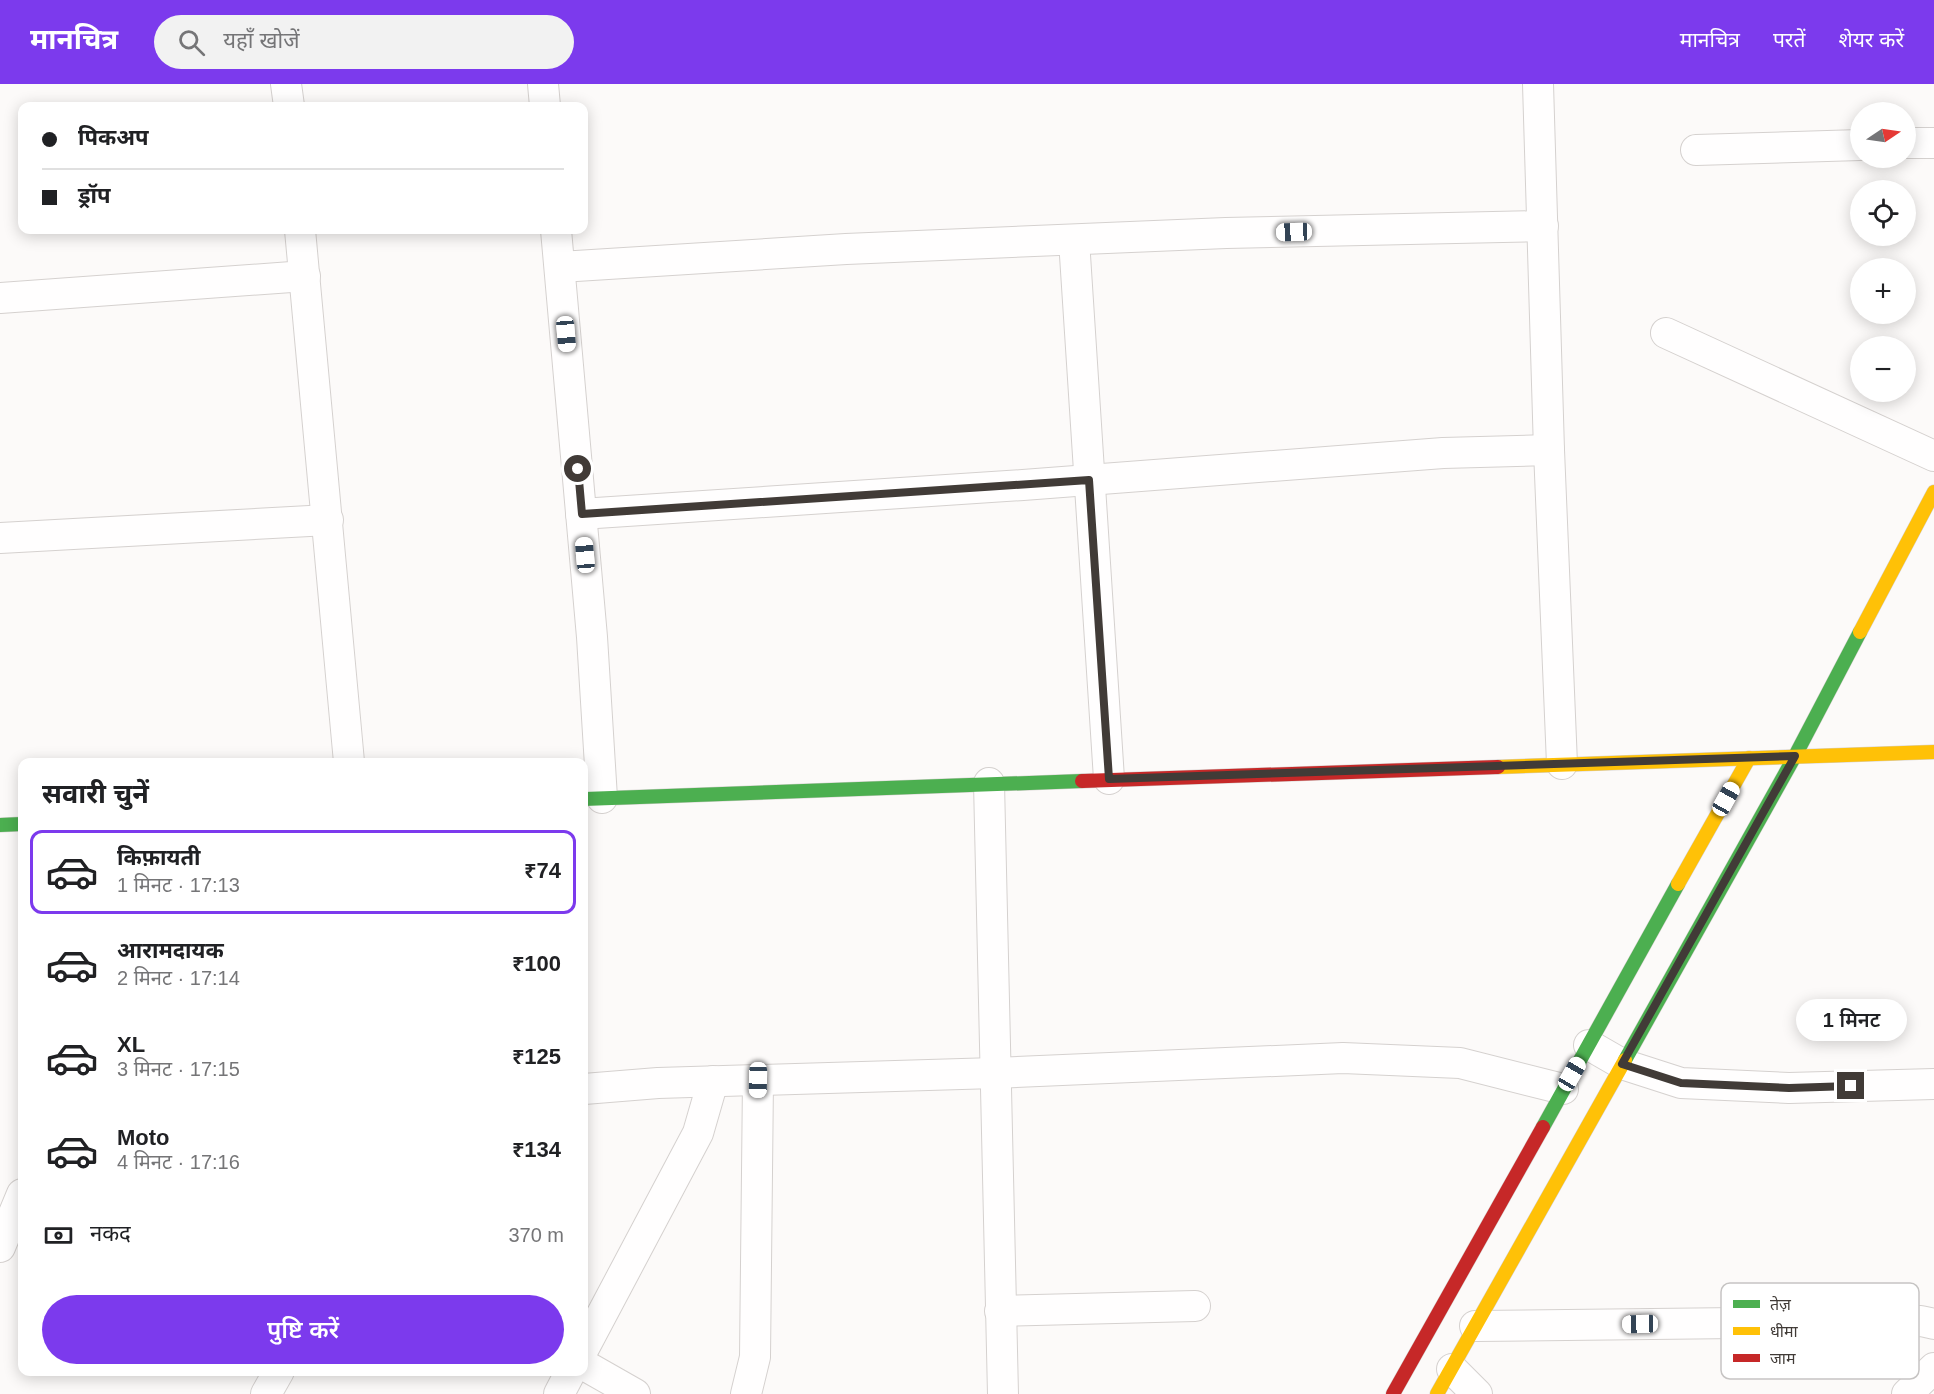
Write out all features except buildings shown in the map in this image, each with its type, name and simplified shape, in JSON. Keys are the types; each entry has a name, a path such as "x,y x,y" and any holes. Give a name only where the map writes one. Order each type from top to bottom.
{"street":[{"path":"286,84 288,102"},
{"path":"543,84 545,102"},
{"path":"1538,84 1562,764"},
{"path":"1916,144 1934,143"},
{"path":"1696,150 1850,145"},
{"path":"560,267 846,249 1226,233 1543,226"},
{"path":"300,234 349,758"},
{"path":"556,234 592,637 593,799 989,783 1934,752"},
{"path":"1074,240 1109,779"},
{"path":"0,298 305,276"},
{"path":"1666,333 1934,456"},
{"path":"582,514 1089,480 1443,453 1550,450"},
{"path":"1478,1394 1444,1382 1795,756 1934,492"},
{"path":"0,538 328,520"},
{"path":"1393,1394 1749,758"},
{"path":"989,783 1003,1394"},
{"path":"0,825 18,824"},
{"path":"1589,1045 1622,1064 1681,1083 1789,1088 1934,1084"},
{"path":"588,1089 658,1083 995,1073 1343,1058 1460,1063 1563,1089"},
{"path":"746,1394 755,1357 758,1080"},
{"path":"588,1340 698,1132 713,1081"},
{"path":"0,1247 18,1208"},
{"path":"1000,1311 1195,1306"},
{"path":"1919,1321 1934,1324"},
{"path":"1476,1326 1721,1323"},
{"path":"588,1367 635,1394"},
{"path":"1907,1394 1934,1368"},
{"path":"266,1394 276,1376"},
{"path":"559,1394 568,1376"}],"traffic: fast":[{"path":"1625,1060 1795,756 1860,632"},
{"path":"588,799 1082,781"},
{"path":"0,825 18,824"},
{"path":"1543,1127 1678,884"}],"traffic: slow":[{"path":"1860,632 1934,492"},
{"path":"1498,767 1934,752"},
{"path":"1678,884 1749,758"},
{"path":"1437,1394 1625,1060"}],"traffic: jam":[{"path":"1082,781 1498,767"},
{"path":"1393,1394 1543,1127"}],"route":[{"path":"578,469 582,514 1089,480 1109,779 1795,756 1622,1064 1681,1083 1789,1088 1851,1086"}]}
